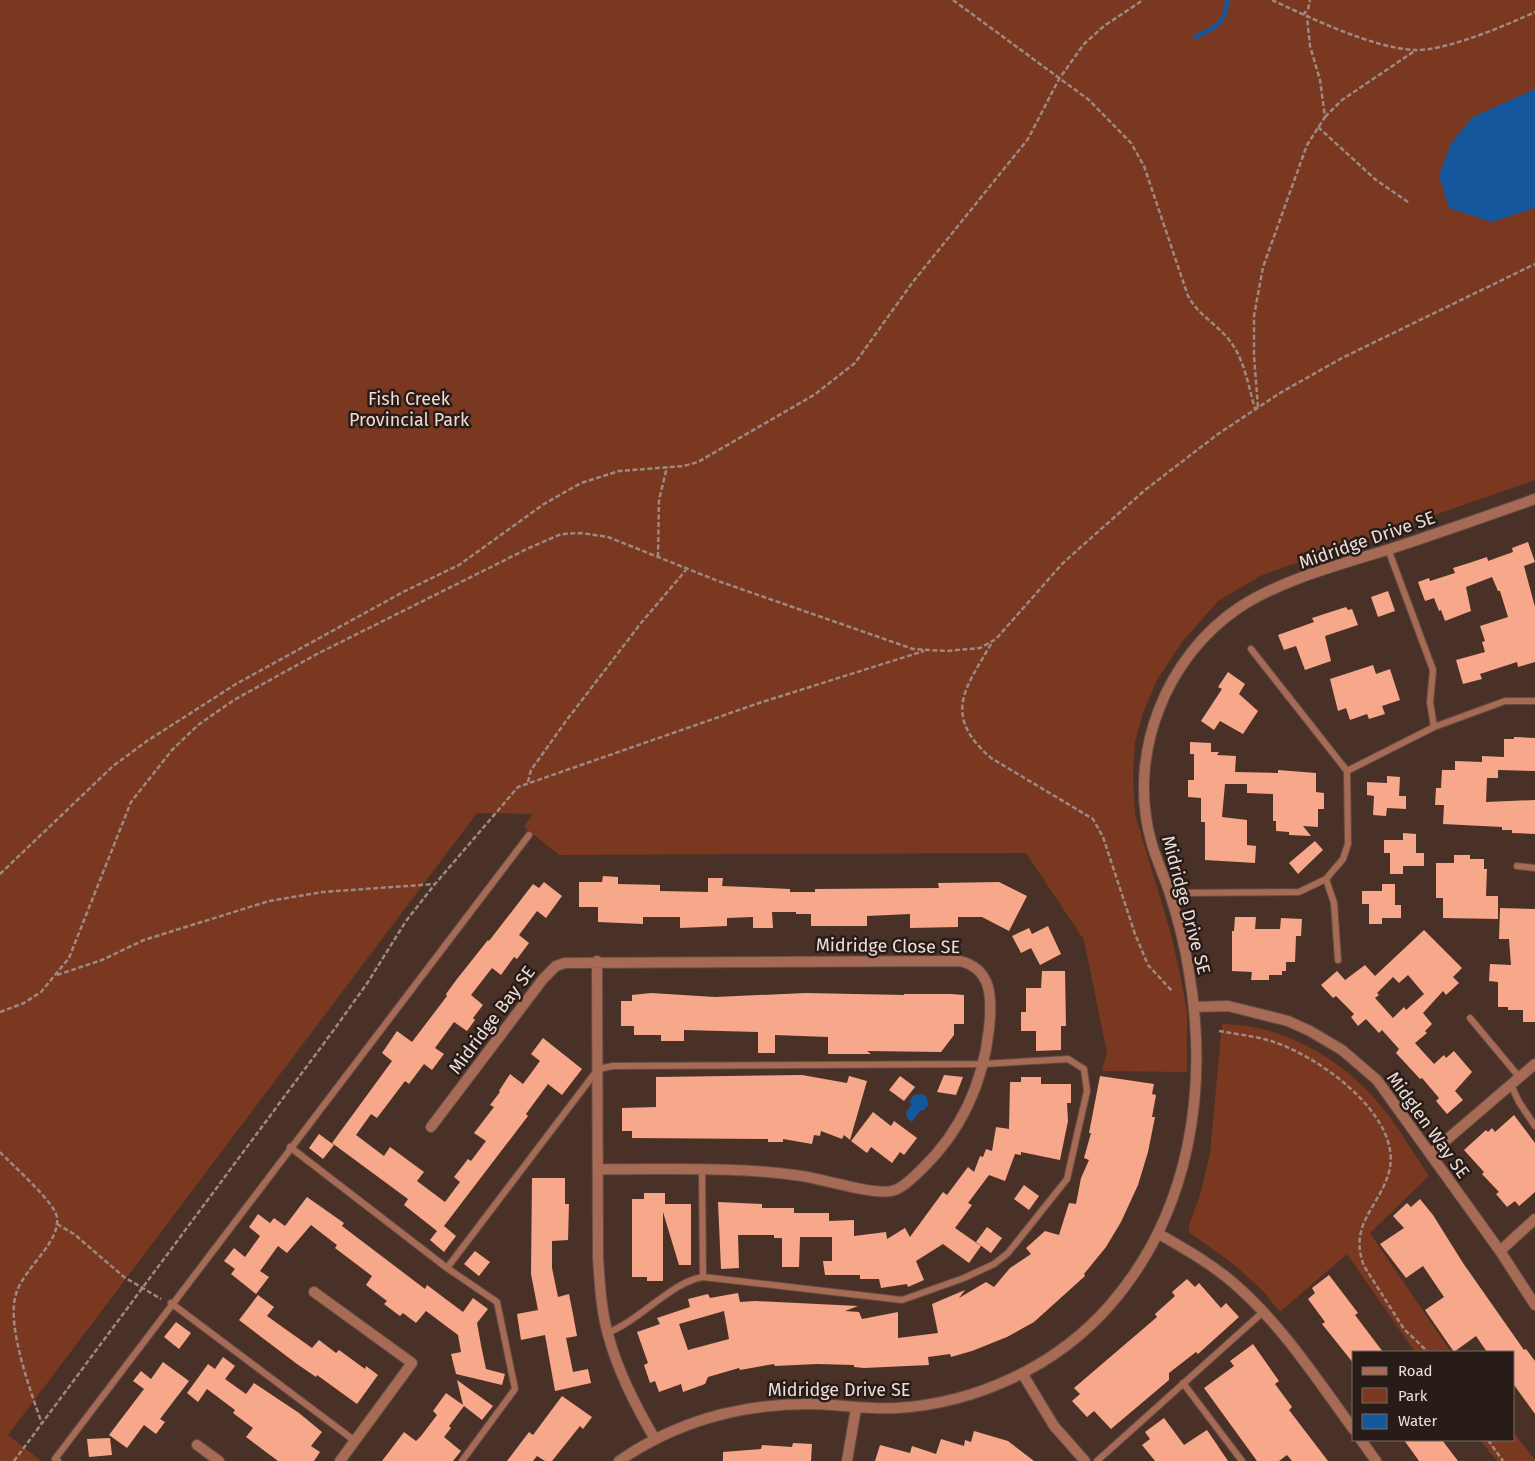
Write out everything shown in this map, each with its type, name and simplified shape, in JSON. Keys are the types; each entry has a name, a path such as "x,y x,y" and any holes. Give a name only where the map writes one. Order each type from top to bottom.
{"street":[{"name":"Midridge Drive SE","path":"619,1461 655,1439 703,1419 753,1408 810,1404 856,1408 895,1408 935,1404 982,1391 1022,1373 1058,1352 1108,1307 1143,1261 1159,1234 1176,1191 1188,1145 1196,1069 1194,1007 1184,947 1170,893 1151,841 1144,787 1150,739 1156,715 1176,675 1206,636 1242,606 1324,568 1388,549 1535,499"},
{"name":"Midridge Close SE","path":"597,961 960,961 968,963 982,973 986,978 991,999 983,1064 976,1089 942,1149 908,1182 895,1191 874,1191 794,1175 702,1170 598,1169"},
{"path":"597,961 598,1258 602,1305 608,1333 622,1378 655,1439"},
{"name":"Midridge Bay SE","path":"431,1127 550,971 565,963 597,961"},
{"name":"Midglen Way SE","path":"1194,1007 1228,1006 1263,1013 1310,1031 1342,1050 1377,1080 1500,1251 1535,1305"},
{"path":"1430,1154 1535,1064"},
{"path":"1500,1251 1535,1219"},
{"path":"1159,1234 1214,1268 1238,1287 1263,1312 1302,1360 1352,1427"},
{"path":"314,1292 412,1363 340,1461"},
{"path":"1022,1373 1054,1426 1085,1461"},
{"path":"847,1461 855,1426 856,1408"},
{"path":"1362,1441 1376,1461"},
{"path":"197,1445 219,1461"}],"lane":[{"path":"1388,549 1433,670 1430,702 1434,726"},
{"path":"1170,893 1299,892 1326,879 1344,859 1348,844 1347,771 1251,648"},
{"path":"1347,771 1434,726 1505,701 1535,701"},
{"path":"58,1461 55,1459 171,1303 529,835"},
{"path":"1517,866 1535,868"},
{"path":"1326,879 1334,903 1338,960"},
{"path":"1470,1018 1520,1078"},
{"path":"447,1268 598,1069 613,1066 983,1064 1068,1059 1084,1069 1087,1091 1067,1179 1002,1259 964,1278 902,1300 703,1277 689,1279 625,1326 608,1333"},
{"path":"1511,1085 1518,1102 1535,1126"},
{"path":"290,1147 447,1268 497,1302 515,1388 462,1461"},
{"path":"702,1170 703,1277"},
{"path":"171,1303 355,1441"},
{"path":"1097,1461 1263,1312"},
{"path":"1183,1383 1242,1461"}],"path":[{"path":"953,0 1102,112 1131,143 1144,166 1188,296 1194,305 1222,333 1241,359 1257,408"},
{"path":"0,874 131,752 172,725 314,640 403,592 459,565 561,494 600,476 619,471 698,462 814,395 855,362 912,283 1021,148 1040,119 1059,79 1084,44 1126,10 1143,0"},
{"path":"1272,0 1307,17 1393,46 1417,50"},
{"path":"1303,15 1308,9 1310,0"},
{"path":"1257,408 1254,316 1263,267 1298,166 1307,145 1325,117 1342,100 1417,50 1484,34 1535,12"},
{"path":"1307,17 1310,46 1320,80 1325,117"},
{"path":"1318,127 1376,180 1408,202"},
{"path":"1173,992 1148,965 1135,934 1103,837 1093,819 991,758 980,746 965,723 961,712 963,695 973,674 992,643 1011,624 1062,564 1116,515 1175,466 1257,408 1342,358 1535,264"},
{"path":"658,557 659,500 667,467"},
{"path":"0,1012 24,1003 41,992 57,975 69,958 131,802 172,750 198,725 213,714 317,654 552,536 569,533 598,535 658,557 686,570 913,649 966,650 992,643"},
{"path":"528,782 531,770 566,721 641,623 686,570"},
{"path":"57,975 102,960 144,940 269,901 323,892 435,884"},
{"path":"1219,1031 1271,1041 1314,1061 1354,1092 1380,1121 1391,1148 1390,1165 1386,1182 1361,1228 1358,1246 1360,1257 1404,1328 1427,1351"},
{"path":"0,1152 48,1201 58,1216 54,1235 22,1279 15,1295 16,1335 24,1373 42,1424 14,1461"},
{"path":"57,1224 74,1234 124,1277 171,1303"},
{"path":"1489,1441 1503,1461"}],"green space":[{"name":"Fish Creek Provincial Park","path":"0,0 1535,0 1535,480 1262,575 1218,601 1182,642 1157,680 1144,710 1135,741 1133,775 1135,814 1171,934 1181,979 1187,1011 1187,1072 1102,1071 1107,1053 1084,940 1026,853 559,855 524,827 533,814 477,813 8,1435 41,1461 0,1461"},
{"path":"1222,1024 1265,1030 1286,1037 1326,1057 1344,1070 1376,1100 1429,1176 1370,1233 1450,1351 1414,1351 1347,1254 1280,1312 1263,1291 1237,1267 1189,1232 1189,1225 1200,1195 1210,1154"},
{"path":"1515,1434 1535,1460 1535,1461 1497,1461 1481,1441 1515,1441"}],"water":[{"path":"1535,89 1535,208 1492,222 1449,208 1439,176 1451,143 1473,117"},
{"path":"922,1094 927,1098 928,1105 924,1110 920,1111 912,1122 907,1118 906,1112 912,1104 909,1102 914,1095"}],"building":[{"path":"1528,542 1535,562 1524,566 1535,607 1535,662 1518,667 1517,662 1480,674 1482,679 1463,684 1456,660 1485,652 1482,642 1485,641 1480,626 1508,617 1500,591 1498,591 1492,577 1466,587 1471,611 1445,621 1434,598 1425,601 1418,582 1429,578 1430,581 1455,573 1453,568 1487,557 1488,561 1513,552 1512,548"},
{"path":"1388,591 1395,611 1378,617 1371,597"},
{"path":"1346,607 1348,610 1352,609 1358,625 1325,636 1331,661 1305,670 1296,646 1284,650 1278,635 1314,622 1312,618"},
{"path":"1373,665 1376,674 1390,669 1400,700 1382,706 1385,714 1369,719 1367,714 1350,720 1346,708 1338,711 1330,679"},
{"path":"1228,672 1245,684 1239,694 1258,711 1243,734 1220,721 1214,730 1201,721 1222,689 1218,687"},
{"path":"1514,737 1535,738 1535,771 1498,770 1498,778 1487,778 1486,802 1535,800 1535,834 1512,833 1512,830 1502,830 1502,827 1443,824 1444,805 1435,805 1436,788 1441,788 1442,770 1455,770 1455,761 1482,762 1482,756 1504,757 1504,739 1514,739"},
{"path":"1190,742 1211,743 1211,752 1219,752 1217,755 1236,756 1235,772 1278,773 1278,770 1316,773 1316,792 1324,793 1324,809 1318,809 1318,827 1303,826 1311,836 1289,835 1289,832 1276,831 1276,821 1273,821 1273,794 1247,793 1247,784 1225,784 1222,817 1247,820 1247,845 1256,846 1255,863 1205,860 1205,822 1201,822 1201,798 1188,797 1188,780 1194,780 1194,754 1190,754"},
{"path":"1387,776 1400,777 1399,796 1406,796 1406,809 1387,808 1386,816 1373,815 1374,796 1367,795 1367,782 1387,783"},
{"path":"1403,833 1416,834 1416,853 1424,853 1424,866 1403,866 1403,874 1390,874 1390,853 1384,853 1384,840 1403,840"},
{"path":"1315,841 1323,850 1298,874 1289,863"},
{"path":"1454,855 1470,855 1470,859 1484,859 1484,869 1487,869 1486,896 1498,896 1498,919 1443,918 1443,898 1436,898 1436,863 1454,863"},
{"path":"603,876 618,877 618,884 660,885 660,891 708,892 708,878 723,878 722,886 790,889 790,892 815,892 815,889 939,888 938,883 999,882 1027,896 1009,931 982,917 958,917 958,927 910,928 910,914 867,916 867,926 811,926 811,914 796,914 796,912 772,912 773,928 753,928 753,917 727,918 727,926 680,928 680,917 643,917 643,924 598,922 598,907 579,907 579,882 602,882"},
{"path":"544,882 562,896 546,918 537,911 519,935 529,943 517,959 514,957 501,975 492,968 471,995 483,1005 473,1018 475,1020 467,1031 454,1022 435,1048 444,1054 432,1070 424,1064 409,1084 405,1081 377,1118 371,1114 356,1135 384,1156 390,1147 424,1172 417,1181 445,1202 460,1182 454,1177 468,1159 471,1161 486,1141 474,1133 494,1107 490,1105 510,1074 523,1084 540,1061 531,1054 543,1038 582,1069 562,1095 548,1084 526,1114 528,1116 444,1226 456,1236 444,1252 430,1240 437,1231 404,1205 408,1199 332,1143 392,1061 382,1053 397,1031 412,1042 447,996 446,994 457,979 533,884 539,888"},
{"path":"1382,884 1395,884 1395,905 1401,905 1401,918 1382,918 1382,924 1369,924 1369,904 1362,904 1362,891 1382,891"},
{"path":"1500,908 1535,909 1535,1022 1523,1022 1523,1010 1508,1010 1508,1007 1498,1007 1498,982 1489,981 1490,964 1511,965 1509,939 1499,939"},
{"path":"1235,917 1256,917 1255,929 1280,929 1281,918 1302,919 1301,936 1296,936 1295,962 1286,962 1286,971 1282,971 1282,975 1269,975 1269,980 1251,980 1252,972 1232,971 1232,931 1234,931"},
{"path":"1048,926 1061,954 1040,965 1031,948 1021,953 1012,936 1029,928 1032,934"},
{"path":"1424,930 1462,968 1453,977 1459,983 1446,995 1443,991 1423,1013 1432,1024 1425,1031 1427,1033 1415,1043 1434,1064 1444,1055 1446,1058 1454,1051 1472,1072 1455,1091 1463,1100 1447,1114 1436,1101 1439,1098 1422,1078 1420,1079 1396,1053 1399,1049 1382,1030 1379,1033 1366,1019 1358,1026 1351,1017 1354,1014 1336,996 1333,998 1321,985 1337,971 1345,980 1365,965 1375,976","holes":["1408,975 1424,994 1406,1010 1404,1007 1393,1018 1375,998 1379,995 1377,993 1393,977 1399,983"]},
{"path":"1042,971 1065,971 1066,1026 1061,1026 1061,1050 1036,1051 1036,1031 1021,1031 1021,1012 1026,1012 1026,988 1041,988"},
{"path":"651,993 715,997 806,993 964,995 964,1024 954,1024 954,1035 941,1052 867,1051 871,1054 828,1054 828,1037 775,1035 775,1053 758,1053 758,1032 684,1030 684,1041 661,1041 661,1035 634,1035 634,1026 621,1026 621,1001 632,1001 632,995"},
{"path":"802,1075 847,1083 849,1076 867,1081 850,1140 844,1135 842,1139 821,1131 820,1136 814,1135 812,1144 783,1139 783,1142 768,1142 768,1139 632,1138 632,1131 622,1131 622,1108 656,1107 656,1077"},
{"path":"944,1075 963,1077 956,1095 937,1092"},
{"path":"900,1076 915,1087 904,1101 889,1090"},
{"path":"1100,1076 1154,1084 1152,1094 1156,1095 1152,1117 1155,1117 1148,1152 1138,1185 1121,1222 1106,1247 1084,1274 1085,1276 1034,1322 1007,1337 972,1351 951,1357 950,1354 928,1357 929,1365 864,1368 854,1367 854,1365 775,1366 774,1364 740,1370 739,1368 708,1377 705,1384 683,1392 681,1384 659,1392 655,1381 650,1383 644,1365 648,1363 637,1332 660,1324 657,1318 690,1307 688,1299 708,1294 710,1298 738,1293 740,1302 755,1301 858,1306 845,1311 859,1312 862,1319 898,1312 898,1338 938,1333 932,1304 965,1290 959,1298 986,1282 994,1287 1010,1268 1031,1254 1026,1248 1045,1231 1059,1235 1069,1203 1076,1204 1081,1178 1089,1160 1084,1158 1091,1133 1089,1133","holes":["724,1311 729,1339 688,1350 679,1324"]},
{"path":"1021,1077 1041,1077 1041,1084 1071,1084 1071,1103 1067,1103 1068,1121 1060,1160 1021,1152 1021,1155 1015,1154 1005,1181 989,1175 968,1203 972,1205 955,1228 981,1246 969,1263 943,1244 916,1261 924,1280 908,1287 907,1284 881,1288 879,1279 860,1279 860,1275 825,1275 823,1261 832,1261 832,1237 800,1237 799,1267 782,1267 782,1238 774,1238 774,1235 738,1235 739,1268 721,1269 718,1202 762,1204 762,1208 794,1208 794,1213 829,1213 829,1221 854,1220 854,1236 886,1232 887,1239 905,1228 910,1237 943,1192 947,1195 968,1167 974,1172 980,1156 983,1157 986,1149 992,1151 996,1127 1009,1129 1010,1082 1021,1082"},
{"path":"873,1112 891,1126 894,1121 917,1138 904,1155 900,1152 892,1163 871,1147 867,1153 851,1141"},
{"path":"1514,1115 1535,1143 1535,1192 1519,1206 1515,1201 1507,1207 1496,1194 1499,1192 1482,1174 1484,1172 1464,1150 1486,1130 1488,1132 1492,1128 1495,1132"},
{"path":"319,1134 334,1145 323,1159 309,1148"},
{"path":"532,1178 565,1178 565,1204 569,1204 568,1240 552,1241 552,1268 558,1297 569,1294 577,1336 566,1338 573,1372 588,1369 591,1383 555,1391 545,1335 521,1340 517,1314 538,1310 531,1274"},
{"path":"1024,1185 1039,1196 1029,1210 1014,1199"},
{"path":"644,1193 665,1193 665,1204 691,1204 691,1265 679,1265 663,1212 663,1281 647,1281 647,1277 632,1277 632,1199 644,1199"},
{"path":"307,1197 344,1223 342,1226 425,1289 427,1285 463,1312 473,1298 488,1309 477,1323 481,1345 486,1369 505,1374 502,1385 456,1374 451,1354 461,1352 458,1335 426,1311 416,1323 403,1313 400,1316 384,1304 387,1301 366,1285 372,1276 335,1248 337,1245 311,1225 287,1253 278,1246 260,1271 269,1277 256,1294 231,1274 235,1269 224,1261 234,1248 245,1257 260,1236 249,1227 258,1214 270,1223 274,1218 285,1226"},
{"path":"1420,1199 1433,1215 1463,1263 1524,1350 1526,1349 1535,1361 1535,1414 1515,1386 1515,1351 1486,1351 1476,1336 1453,1351 1425,1310 1444,1297 1423,1266 1406,1278 1380,1244 1404,1228 1393,1216 1407,1203 1411,1207"},
{"path":"987,1227 1002,1238 991,1253 976,1242"},
{"path":"475,1251 490,1262 479,1276 464,1264"},
{"path":"1329,1275 1358,1313 1355,1315 1382,1351 1352,1351 1352,1362 1322,1324 1325,1322 1308,1299 1315,1293 1312,1288"},
{"path":"1187,1279 1195,1287 1199,1283 1221,1308 1226,1303 1239,1317 1198,1354 1196,1352 1169,1373 1169,1380 1111,1429 1094,1411 1087,1417 1072,1401 1080,1394 1074,1388 1157,1317 1155,1314 1175,1296 1172,1292"},
{"path":"258,1295 274,1307 267,1316 312,1348 319,1340 336,1353 339,1350 365,1369 366,1366 378,1375 357,1404 317,1375 316,1377 297,1364 239,1320"},
{"path":"176,1322 191,1333 179,1349 164,1337"},
{"path":"1253,1344 1279,1381 1275,1384 1292,1407 1289,1410 1328,1461 1292,1461 1287,1455 1279,1461 1257,1461 1204,1388 1234,1366 1230,1361"},
{"path":"223,1357 235,1366 225,1379 246,1394 254,1383 299,1413 322,1432 311,1446 320,1452 314,1461 278,1461 246,1437 253,1428 233,1413 235,1410 207,1389 198,1402 187,1393 208,1364 215,1369"},
{"path":"163,1362 189,1381 160,1419 165,1422 156,1434 144,1425 127,1448 109,1435 144,1389 133,1381 141,1371 151,1379"},
{"path":"457,1380 493,1406 482,1420 464,1406 449,1426 451,1428 444,1437 461,1451 453,1461 382,1461 404,1432 416,1441 421,1436 437,1415 433,1411 446,1393 463,1405"},
{"path":"562,1396 592,1417 583,1429 580,1426 552,1461 545,1461 537,1456 533,1461 507,1461 529,1432 533,1435"},
{"path":"1164,1418 1184,1445 1207,1430 1228,1461 1155,1461 1142,1445 1150,1439 1145,1432"},
{"path":"974,1431 1008,1441 1034,1461 875,1461 880,1445 910,1453 912,1446 936,1454 941,1439 964,1446 965,1440 971,1442"},
{"path":"110,1438 112,1455 89,1457 87,1439"},
{"path":"1405,1441 1443,1441 1458,1461 1419,1461"},
{"path":"793,1443 812,1444 811,1461 723,1461 723,1452 761,1449 762,1445 792,1447"}],"waterway":[{"path":"1195,37 1218,24 1224,15 1227,0"}]}
